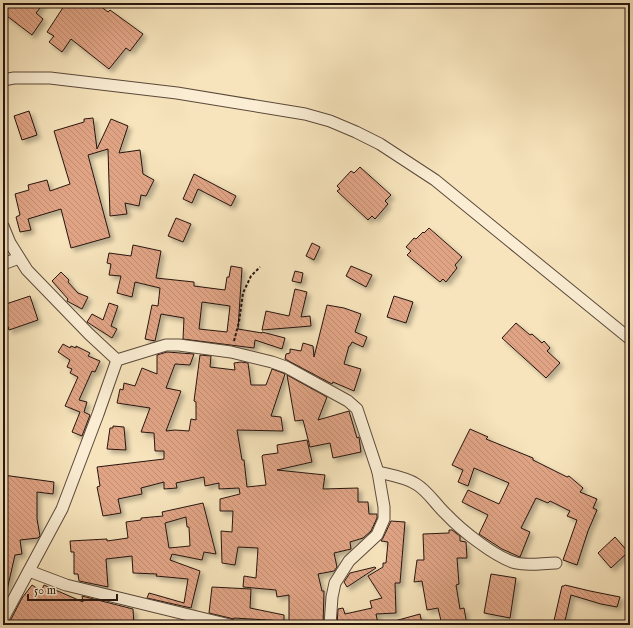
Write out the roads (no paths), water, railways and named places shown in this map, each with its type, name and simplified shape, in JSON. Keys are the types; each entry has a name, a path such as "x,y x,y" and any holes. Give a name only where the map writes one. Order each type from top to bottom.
{"street":[{"path":"3,80 14,78 50,78 177,93 304,114 330,121 380,144 435,180 630,339"},
{"path":"3,226 10,243 31,275 117,360"},
{"path":"3,264 19,258"},
{"path":"117,360 166,345 179,345 231,352 286,367 353,404 357,409 378,472 384,507 384,519 377,535 350,561 335,583 332,597 330,625"},
{"path":"3,619 62,509 117,360"},
{"path":"378,472 416,484 423,489 447,515 479,542 501,557 516,563 556,563"},
{"path":"29,571 66,585 230,625"}]}
